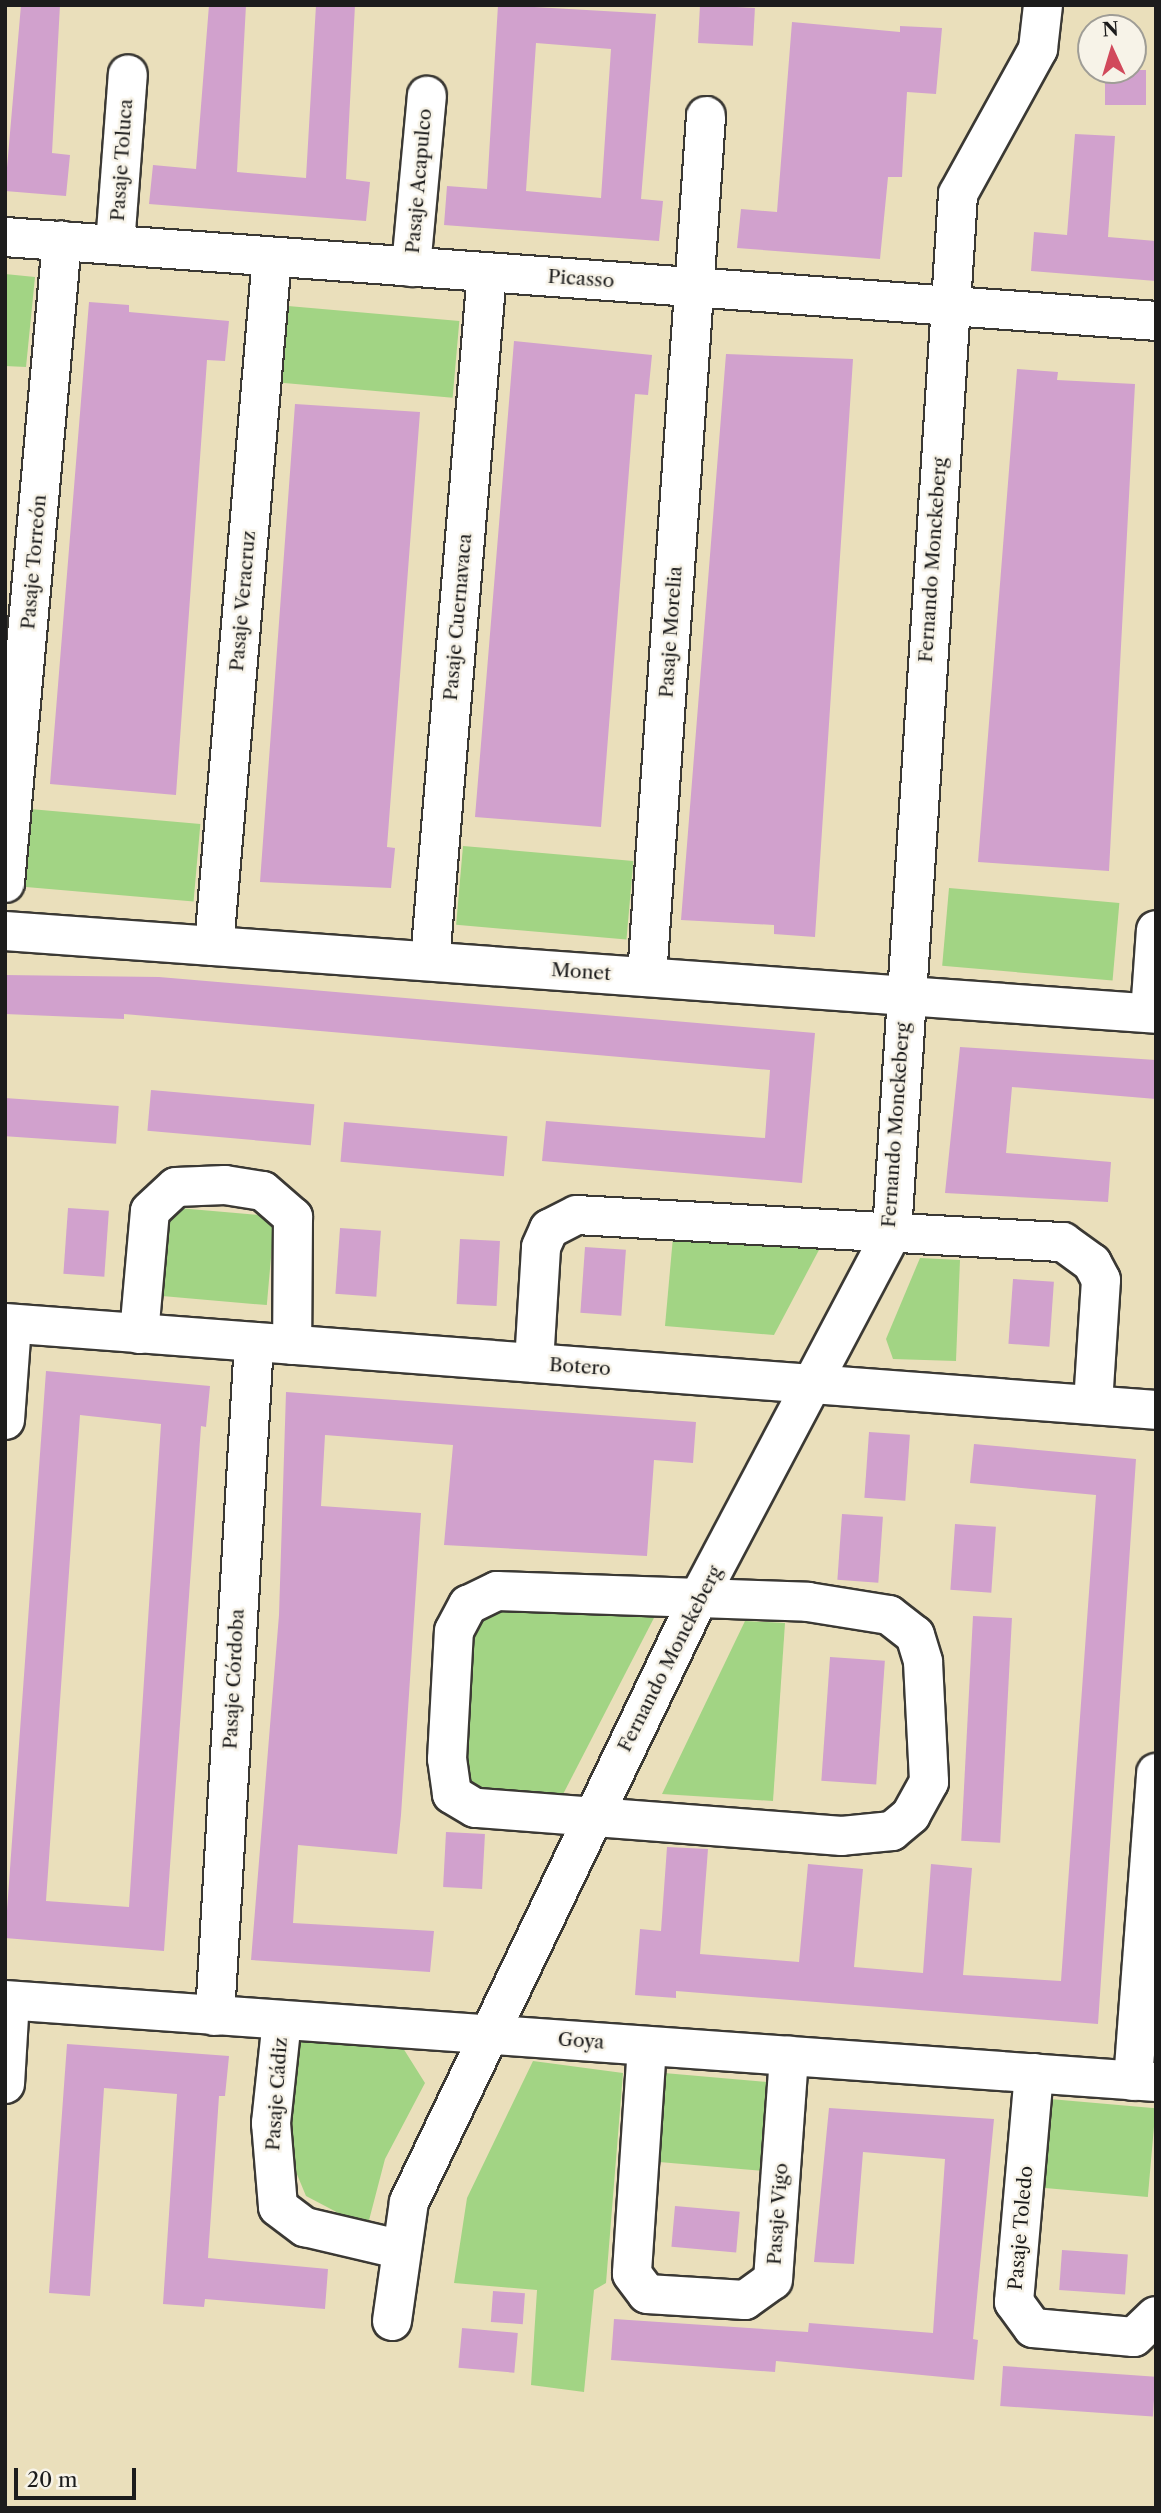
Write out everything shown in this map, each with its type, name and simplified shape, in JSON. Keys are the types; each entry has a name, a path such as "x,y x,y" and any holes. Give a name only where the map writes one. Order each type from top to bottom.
{"street":[{"name":"Fernando Monckeberg","path":"392,2321 398,2249 409,2202 698,1599 892,1232 904,996 958,194 1038,50 1043,5"},
{"name":"Pasaje Toluca","path":"115,245 128,74"},
{"name":"Pasaje Acapulco","path":"411,267 427,96"},
{"name":"Pasaje Morelia","path":"647,977 706,116"},
{"name":"Picasso","path":"5,237 1156,321"},
{"name":"Pasaje Torreón","path":"5,883 62,241"},
{"name":"Pasaje Veracruz","path":"214,946 272,257"},
{"name":"Pasaje Cuernavaca","path":"430,961 487,272"},
{"path":"1153,1014 1156,930"},
{"name":"Monet","path":"5,931 1153,1014"},
{"path":"139,1334 150,1211 176,1187 225,1185 263,1191 293,1217 292,1345"},
{"path":"534,1363 541,1247 548,1229 563,1219 892,1232 1063,1242 1078,1251 1101,1280 1093,1405"},
{"path":"5,1420 9,1324"},
{"name":"Botero","path":"9,1324 1156,1410"},
{"name":"Pasaje Córdoba","path":"215,2016 254,1342"},
{"path":"497,1591 698,1599 854,1607 889,1615 915,1635 928,1701 929,1782 911,1815 892,1831 842,1836 475,1808 453,1794 447,1759 454,1631 468,1605 497,1591"},
{"path":"1145,2081 1156,1773"},
{"path":"5,2084 7,2001"},
{"name":"Goya","path":"7,2001 1145,2081"},
{"name":"Pasaje Cádiz","path":"282,2020 271,2123 278,2207 304,2227 398,2249"},
{"name":"Pasaje Vigo","path":"647,2046 632,2274 647,2294 745,2300 773,2280 789,2056"},
{"name":"Pasaje Toledo","path":"1034,2073 1014,2302 1032,2328 1134,2337 1156,2316"}],"green space":[{"path":"5,274 35,277 26,367 5,366"},
{"path":"288,306 459,321 453,398 281,383"},
{"path":"30,809 200,824 194,902 23,887"},
{"path":"463,846 633,861 626,940 456,925"},
{"path":"949,888 1119,903 1113,981 942,966"},
{"path":"167,1207 275,1216 267,1305 159,1296"},
{"path":"673,1237 820,1248 774,1335 665,1326"},
{"path":"920,1258 960,1260 956,1361 893,1359 886,1339"},
{"path":"505,1607 656,1614 559,1802 482,1792 465,1775 475,1626"},
{"path":"745,1621 785,1623 773,1801 662,1794"},
{"path":"297,2041 403,2048 425,2083 385,2159 367,2228 306,2196 289,2155"},
{"path":"533,2061 623,2073 606,2283 594,2290 584,2392 531,2385 537,2290 454,2283 467,2198"},
{"path":"664,2073 773,2082 765,2171 656,2162"},
{"path":"1050,2099 1156,2108 1148,2197 1042,2188"}],"building":[{"path":"21,5 60,5 52,153 70,155 66,196 5,191"},
{"path":"209,5 246,5 237,172 306,178 316,5 355,5 346,179 370,182 366,221 149,204 153,165 196,169"},
{"path":"498,5 656,14 641,199 663,201 659,241 444,225 447,186 487,189","holes":["536,43 611,49 601,198 526,191"]},
{"path":"700,5 755,8 753,46 698,43"},
{"path":"792,22 900,32 900,26 942,28 936,94 907,92 902,177 888,177 880,259 737,248 741,209 777,212"},
{"path":"1105,84 1146,84 1146,105 1105,105"},
{"path":"1075,134 1115,136 1108,237 1156,241 1156,281 1031,271 1034,232 1067,235"},
{"path":"89,302 129,305 129,312 229,321 225,361 207,360 176,795 50,784"},
{"path":"514,341 652,355 648,395 635,394 601,827 475,817"},
{"path":"726,354 853,359 815,937 774,934 774,925 681,920"},
{"path":"1017,369 1058,372 1057,380 1135,384 1109,871 978,862"},
{"path":"295,404 420,412 387,847 395,848 391,888 260,882"},
{"path":"5,975 159,977 815,1033 802,1183 542,1161 546,1121 765,1138 770,1070 124,1014 124,1019 5,1014"},
{"path":"960,1047 1156,1060 1156,1099 1012,1087 1006,1153 1111,1162 1108,1202 945,1193"},
{"path":"151,1090 314,1104 311,1145 147,1131"},
{"path":"5,1098 119,1106 116,1144 5,1136"},
{"path":"344,1122 507,1136 504,1176 341,1162"},
{"path":"68,1208 109,1211 104,1277 63,1274"},
{"path":"340,1228 381,1231 376,1297 335,1294"},
{"path":"460,1239 500,1241 497,1306 457,1304"},
{"path":"585,1247 626,1250 621,1316 580,1313"},
{"path":"1013,1279 1054,1282 1049,1347 1008,1344"},
{"path":"46,1371 210,1386 206,1427 201,1426 164,1951 5,1938","holes":["80,1415 161,1424 129,1907 46,1901"]},
{"path":"286,1392 696,1422 693,1463 654,1460 647,1556 444,1545 453,1445 325,1435 321,1506 421,1513 397,1854 298,1845 293,1923 434,1931 430,1972 251,1960 279,1615"},
{"path":"869,1432 910,1435 905,1501 864,1498"},
{"path":"974,1444 1136,1459 1098,2024 676,1991 676,1998 635,1995 640,1929 661,1931 667,1847 708,1849 700,1954 799,1962 808,1864 863,1869 854,1967 923,1973 931,1864 972,1868 963,1975 1061,1981 1096,1495 970,1483"},
{"path":"842,1514 883,1517 878,1583 837,1580"},
{"path":"955,1524 996,1527 991,1593 950,1590"},
{"path":"973,1616 1012,1618 1000,1843 961,1841"},
{"path":"830,1657 885,1661 876,1785 821,1781"},
{"path":"446,1832 485,1834 482,1889 443,1887"},
{"path":"67,2044 229,2056 225,2096 219,2096 208,2258 328,2269 325,2309 205,2299 204,2307 163,2304 177,2094 104,2088 90,2296 49,2293"},
{"path":"829,2108 994,2119 973,2339 978,2340 974,2380 776,2361 775,2372 611,2360 614,2319 808,2332 809,2323 933,2333 945,2159 863,2152 854,2264 814,2262"},
{"path":"675,2206 740,2212 736,2253 671,2247"},
{"path":"1062,2250 1128,2255 1125,2295 1059,2290"},
{"path":"493,2291 525,2293 523,2324 491,2322"},
{"path":"462,2328 518,2333 514,2373 459,2368"},
{"path":"1003,2366 1156,2377 1153,2417 1000,2406"}]}
